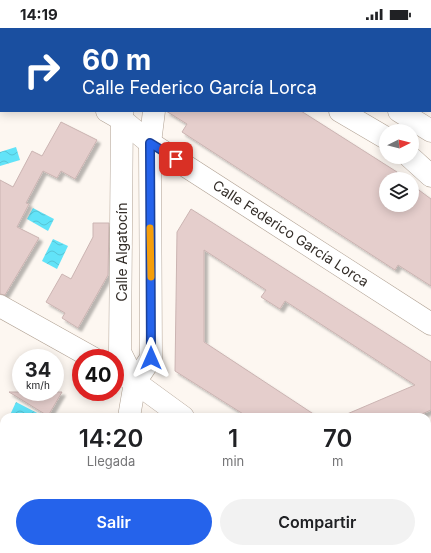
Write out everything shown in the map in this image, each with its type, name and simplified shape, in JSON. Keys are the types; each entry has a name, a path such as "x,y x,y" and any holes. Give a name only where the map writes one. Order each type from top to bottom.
{"street":[{"path":"130,413 135,382 151,358 150,143 154,112"},
{"path":"342,112 379,134"},
{"path":"401,112 431,132"},
{"name":"Calle Algatocín","path":"116,114 150,143"},
{"name":"Calle Algatocín","path":"116,114 120,352 135,382"},
{"name":"Calle Federico García Lorca","path":"150,143 431,324"},
{"path":"418,164 431,176"},
{"path":"0,306 77,349"},
{"path":"124,375 178,413"}],"water":[{"path":"16,147 20,160 0,166 0,152"},
{"path":"33,208 54,219 48,231 27,219"},
{"path":"53,239 68,246 57,269 42,261"},
{"path":"16,402 37,413 11,413"}],"building":[{"path":"168,112 303,112 379,161 379,164 384,164 397,172 379,172 379,212 419,212 419,190 431,199 431,286 398,265 395,270 182,132 187,124"},
{"path":"61,122 97,140 75,179 61,171 57,178 43,171 26,203 29,204 17,227 39,238 5,295 0,294 0,180 13,187 32,151 42,156"},
{"path":"191,209 431,362 431,410 424,413 349,413 415,385 285,301 280,309 261,297 266,290 204,250 204,342 312,413 242,413 175,371 177,232"},
{"path":"93,223 109,223 108,275 78,328 62,318 65,313 46,302 62,274 71,279 93,237"},
{"path":"24,401 57,401 50,413 43,413"}],"slow traffic":[{"path":"150,228 151,277"}],"route":[{"path":"151,358 150,143 176,159"}]}
